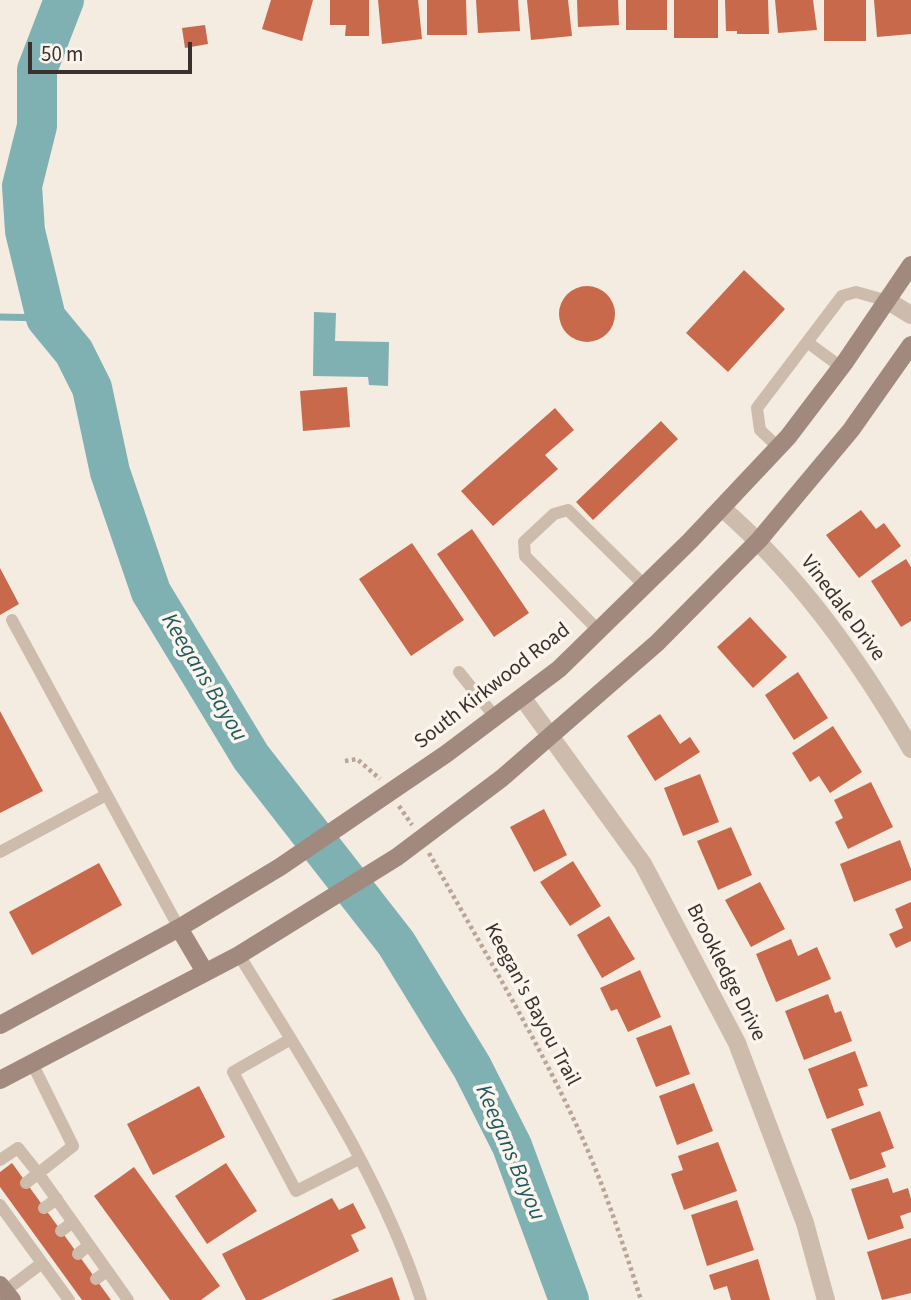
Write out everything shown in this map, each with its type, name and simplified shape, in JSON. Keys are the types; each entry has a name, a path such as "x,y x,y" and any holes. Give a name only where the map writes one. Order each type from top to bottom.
{"main road":[{"name":"South Kirkwood Road","path":"0,1025 179,928 280,867 391,792 559,670 722,508 778,447 841,367 911,265"},
{"path":"0,1080 239,956 397,857 502,778 657,643 759,540 851,430 911,345"},
{"path":"179,928 205,972"}],"street":[{"path":"888,301 911,315"},
{"name":"Vinedale Drive","path":"722,508 759,540 838,635 911,749"},
{"name":"Brookledge Drive","path":"522,697 643,864 737,1043 806,1223 826,1300"}],"lane":[{"path":"778,447 760,430 757,408 842,296 856,292 888,301"},
{"path":"807,342 841,367"},
{"path":"599,631 525,556 524,542 554,514 568,510 645,586"},
{"path":"12,620 179,928"},
{"path":"459,672 495,718"},
{"path":"0,852 106,795"},
{"path":"239,956 359,1159 393,1229 421,1300"},
{"path":"291,1040 233,1072 296,1191 359,1159"},
{"path":"26,1183 73,1146 32,1063"},
{"path":"0,1160 19,1148 126,1299"},
{"path":"44,1208 57,1199"},
{"path":"2,1201 38,1249 42,1263 55,1271 72,1298"},
{"path":"61,1231 73,1222"},
{"path":"78,1254 89,1245"},
{"path":"6,1292 42,1263"},
{"path":"96,1279 107,1271"}],"path":[{"name":"Keegan's Bayou Trail","path":"345,761 357,760 378,776 391,792 422,839 542,1055 581,1135 615,1216 641,1300"}],"water":[{"path":"314,312 336,313 335,341 389,342 388,386 369,385 368,377 313,376"}],"building":[{"path":"271,0 313,0 302,41 262,29"},
{"path":"330,0 369,0 369,36 345,36 346,25 330,25"},
{"path":"378,0 418,0 422,39 382,44"},
{"path":"427,0 466,0 467,35 427,35"},
{"path":"476,0 518,0 520,31 478,33"},
{"path":"527,0 568,0 572,36 531,40"},
{"path":"577,0 618,0 619,25 578,27"},
{"path":"626,0 667,0 667,30 626,30"},
{"path":"674,0 718,0 718,38 674,38"},
{"path":"725,0 768,0 769,34 737,34 737,31 726,31"},
{"path":"775,0 813,0 817,30 778,33"},
{"path":"824,0 866,0 866,41 824,41"},
{"path":"874,0 911,0 911,34 877,37"},
{"path":"205,25 208,44 185,48 182,28"},
{"path":"744,270 785,309 728,372 686,333"},
{"path":"587,286 598,288 607,294 613,303 613,325 607,334 598,340 587,342 576,340 567,334 561,325 559,314 561,303 567,294 576,288"},
{"path":"347,387 350,427 303,431 300,391"},
{"path":"555,408 574,430 545,455 558,469 493,526 461,491"},
{"path":"661,421 678,439 593,520 576,502"},
{"path":"861,510 876,529 884,523 901,546 859,578 826,535"},
{"path":"472,529 529,613 494,637 437,554"},
{"path":"412,543 464,620 411,656 359,579"},
{"path":"906,559 911,567 911,621 901,627 871,581"},
{"path":"0,568 19,604 0,615"},
{"path":"750,617 787,657 753,688 717,647"},
{"path":"798,672 828,718 794,740 765,695"},
{"path":"0,711 43,791 0,813"},
{"path":"660,714 680,744 690,737 700,752 655,781 627,736"},
{"path":"833,726 862,772 830,793 819,776 810,782 792,753"},
{"path":"700,774 719,822 683,836 664,788"},
{"path":"871,782 893,827 848,849 835,822 843,818 834,800"},
{"path":"544,809 567,855 534,872 510,827"},
{"path":"731,827 752,875 718,890 697,841"},
{"path":"900,840 911,869 911,880 854,902 840,864"},
{"path":"573,861 601,906 570,926 540,882"},
{"path":"99,863 122,905 32,955 9,912"},
{"path":"760,882 785,929 751,947 725,900"},
{"path":"911,902 911,941 896,948 889,934 903,928 895,909"},
{"path":"609,916 635,959 602,978 577,935"},
{"path":"791,939 798,956 817,947 831,979 776,1002 756,954"},
{"path":"640,970 661,1017 628,1032 617,1009 611,1011 600,988"},
{"path":"828,994 835,1013 841,1011 852,1041 804,1060 785,1011"},
{"path":"671,1025 690,1074 656,1087 636,1038"},
{"path":"855,1051 868,1086 858,1089 864,1105 827,1119 808,1069"},
{"path":"694,1083 713,1131 677,1145 659,1096"},
{"path":"199,1086 225,1137 153,1175 127,1124"},
{"path":"880,1111 894,1148 881,1153 886,1167 850,1180 831,1129"},
{"path":"718,1142 737,1191 684,1210 671,1174 683,1170 678,1156"},
{"path":"12,1163 111,1300 82,1300 0,1187 0,1172"},
{"path":"226,1163 257,1211 207,1244 175,1196"},
{"path":"134,1167 220,1286 201,1300 170,1300 94,1196"},
{"path":"888,1178 893,1193 908,1188 911,1212 900,1216 904,1228 868,1240 851,1189"},
{"path":"332,1198 339,1210 353,1203 366,1228 351,1235 359,1251 261,1300 246,1300 222,1254"},
{"path":"737,1200 754,1250 707,1266 691,1215"},
{"path":"911,1238 911,1293 882,1300 867,1252"},
{"path":"758,1259 770,1300 731,1300 727,1286 714,1290 709,1275"},
{"path":"392,1277 400,1300 331,1300"}],"waterway":[{"name":"Keegans Bayou","path":"64,0 37,70 37,126 22,186 25,231 46,318 74,352 92,388 110,472 151,592 251,757 396,943 472,1067 512,1146 569,1300"},
{"path":"0,317 46,318"}]}
